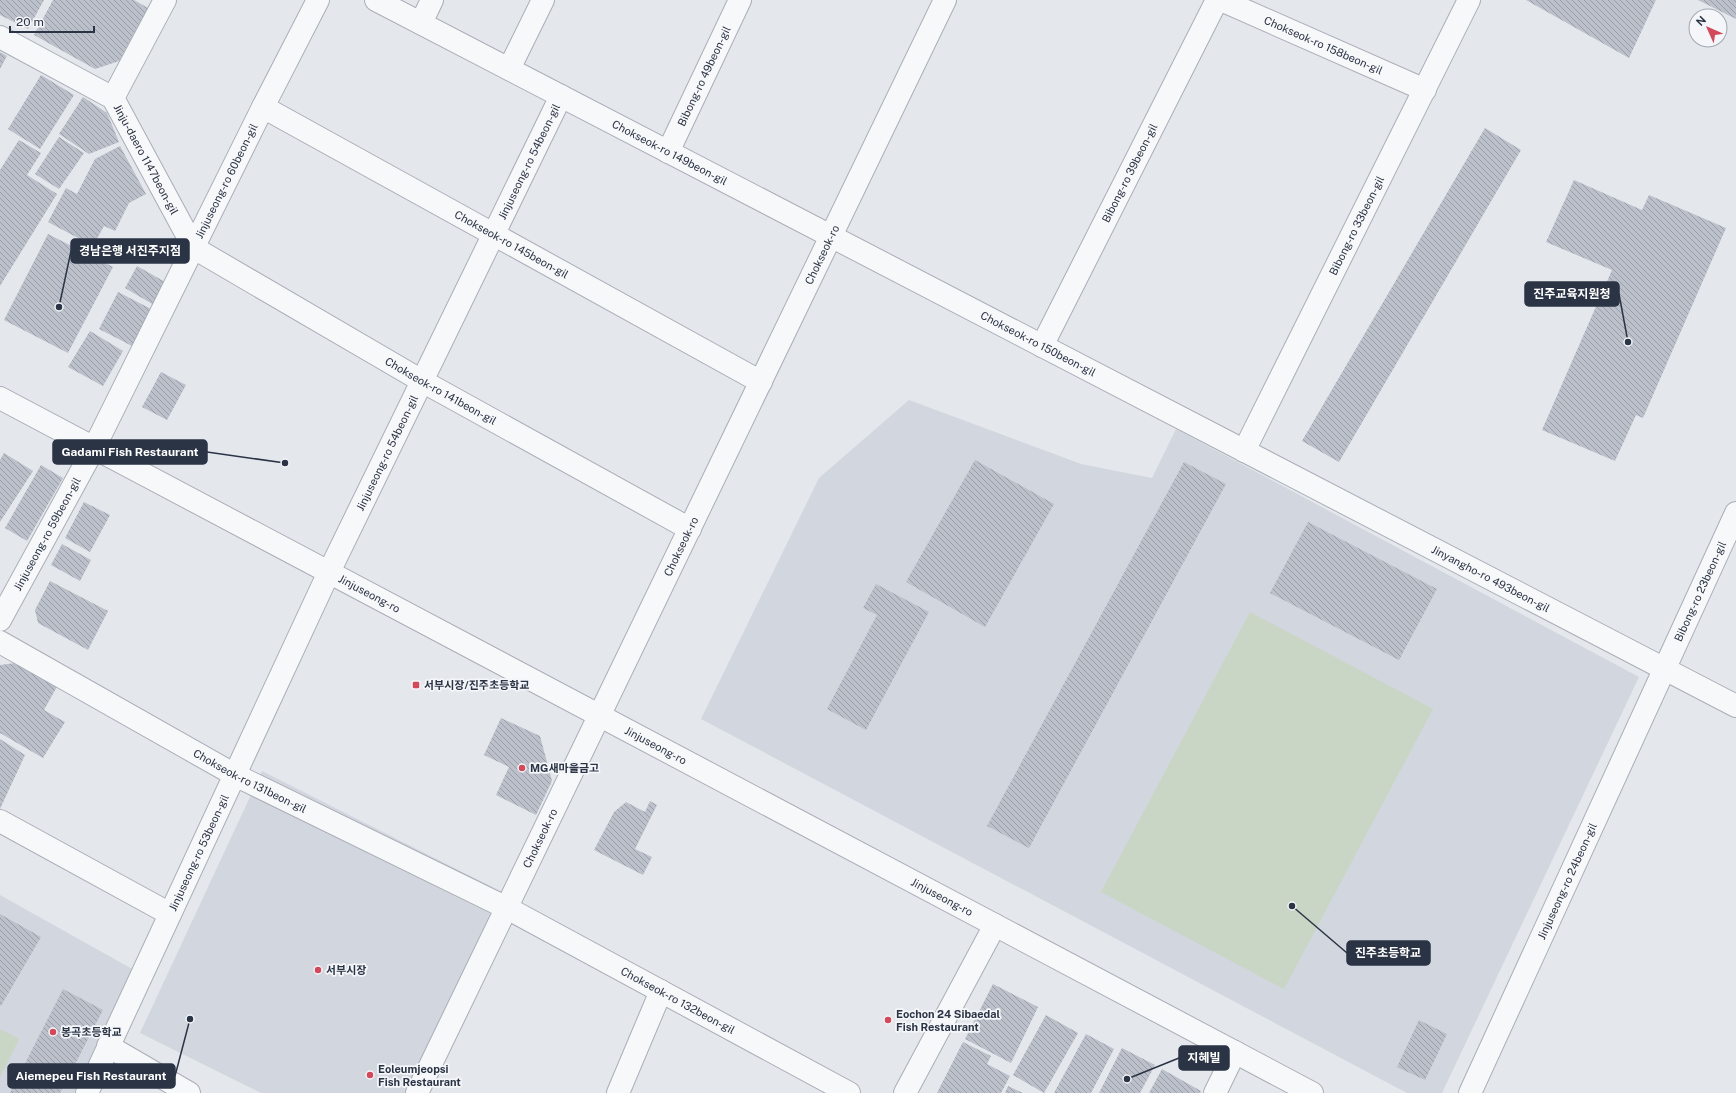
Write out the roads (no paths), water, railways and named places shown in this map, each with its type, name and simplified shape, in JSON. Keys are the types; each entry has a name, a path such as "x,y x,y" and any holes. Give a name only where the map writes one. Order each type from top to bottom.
{"street":[{"path":"113,98 165,0"},
{"name":"Jinjuseong-ro 60beon-gil","path":"94,448 263,107 318,0"},
{"name":"Chokseok-ro 149beon-gil","path":"376,0 831,236"},
{"path":"420,23 432,0"},
{"path":"508,69 543,0"},
{"name":"Bibong-ro 49beon-gil","path":"668,152 740,0"},
{"name":"Chokseok-ro","path":"417,1093 944,0"},
{"name":"Bibong-ro 39beon-gil","path":"1042,346 1217,0"},
{"name":"Chokseok-ro 158beon-gil","path":"1221,0 1425,90"},
{"name":"Bibong-ro 33beon-gil","path":"1244,451 1469,0"},
{"name":"Jinju-daero 1147beon-gil","path":"0,37 113,98 194,248"},
{"name":"Jinjuseong-ro 54beon-gil","path":"329,572 561,96"},
{"name":"Chokseok-ro 145beon-gil","path":"263,107 761,382"},
{"name":"Chokseok-ro 150beon-gil","path":"831,236 1244,451"},
{"name":"Chokseok-ro 141beon-gil","path":"194,248 422,380 690,529"},
{"name":"Jinjuseong-ro","path":"0,398 1312,1093"},
{"name":"Jinjuseong-ro 59beon-gil","path":"0,620 94,448"},
{"name":"Jinyangho-ro 493beon-gil","path":"1244,451 1736,706"},
{"name":"Bibong-ro 23beon-gil","path":"1664,669 1736,513"},
{"name":"Jinjuseong-ro 53beon-gil","path":"87,1093 329,572"},
{"name":"Chokseok-ro 131beon-gil","path":"0,642 235,774 507,908"},
{"name":"Jinjuseong-ro 24beon-gil","path":"1470,1093 1664,669"},
{"path":"0,821 170,914"},
{"name":"Chokseok-ro 132beon-gil","path":"507,908 849,1093"},
{"path":"905,1093 995,925"},
{"path":"618,1093 661,991"},
{"path":"108,1046 189,1093"},
{"path":"1215,1093 1235,1052"}],"place":[{"name":"경남은행 서진주지점","path":"59,307"},
{"name":"진주교육지원청","path":"1628,342"},
{"name":"Gadami Fish Restaurant","path":"285,463"},
{"name":"서부시장/진주초등학교","path":"416,685"},
{"name":"MG새마을금고","path":"522,768"},
{"name":"진주초등학교","path":"1292,906"},
{"name":"서부시장","path":"318,970"},
{"name":"Aiemepeu Fish Restaurant","path":"190,1019"},
{"name":"Eochon 24 Sibaedal Fish Restaurant","path":"888,1020"},
{"name":"봉곡초등학교","path":"53,1032"},
{"name":"Eoleumjeopsi Fish Restaurant","path":"370,1075"},
{"name":"지혜빌","path":"1127,1079"}]}
